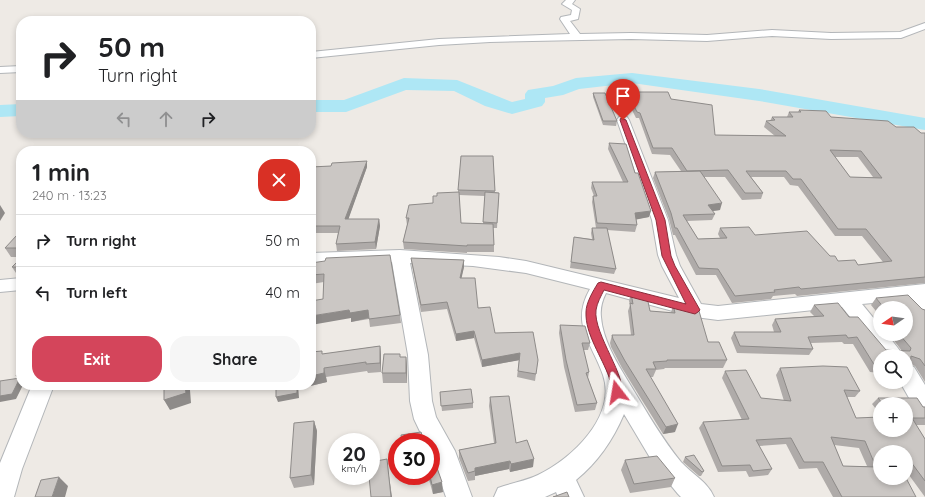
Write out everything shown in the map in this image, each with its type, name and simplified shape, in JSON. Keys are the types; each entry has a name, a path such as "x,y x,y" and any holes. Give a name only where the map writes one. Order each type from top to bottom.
{"street":[{"path":"571,0 566,4 576,9 575,17 564,19 577,37"},
{"path":"316,54 490,38 631,36 707,38 772,33 831,36 887,36 901,35 925,26"},
{"path":"0,70 16,69"},
{"path":"623,120 660,220 667,256 695,310"},
{"path":"400,256 418,355 421,401 425,419 446,459 459,497"},
{"path":"316,259 400,256 495,262 526,267 695,310 718,313 916,292 925,310"},
{"path":"0,286 16,284"},
{"path":"601,286 593,302 591,311 592,320 601,349 615,378 662,458 677,477 701,497"},
{"path":"846,300 888,349"},
{"path":"507,497 533,489 566,486 583,458 597,441 616,406 617,392 615,378"},
{"path":"913,385 925,405"},
{"path":"2,497 5,483 41,390"}],"building":[{"path":"627,92 668,92 671,99 712,105 715,135 786,136 766,121 775,120 772,117 793,117 789,112 801,112 799,110 826,111 831,117 888,121 896,127 914,127 921,133 925,133 925,277 801,289 799,287 774,290 775,292 735,296 718,269 699,268 677,228 675,228 671,213 655,172 700,171 722,203 708,205 715,214 683,215 698,239 727,238 720,228 749,227 755,235 807,231 830,256 835,256 838,261 855,260 858,265 892,261 866,229 838,229 801,179 793,179 786,171 746,171 763,193 745,193 728,170 687,171 672,148 653,148 640,113 637,112","holes":["830,150 861,151 882,178 850,177"]},
{"path":"593,93 605,93 617,121 603,121"},
{"path":"609,143 626,144 635,173 638,173 651,211 635,213 637,225 597,223 593,196 597,196 592,182 628,182"},
{"path":"461,156 493,156 495,191 458,190"},
{"path":"367,161 345,219 379,219 375,242 336,244 340,226 316,226 316,167 331,166 332,163"},
{"path":"459,192 461,223 493,224 494,245 467,246 403,242 409,218 406,218 409,205 433,203 433,196 437,196 437,193"},
{"path":"485,192 499,193 497,223 483,222"},
{"path":"592,228 607,228 616,269 571,262 574,237 594,240"},
{"path":"16,236 16,248 5,248"},
{"path":"390,255 400,315 369,319 368,310 350,313 349,310 316,315 316,300 323,299 324,274 316,275 316,262 325,261 326,258"},
{"path":"411,258 464,260 460,278 475,278 478,308 490,307 495,333 533,332 538,360 536,374 518,371 520,353 482,360 474,331 456,334 447,302 421,305"},
{"path":"631,293 647,297 650,311 675,313 673,304 699,311 708,342 719,342 727,360 667,360 653,362 656,369 646,369 678,424 666,427 613,339 612,335 634,335 630,303 633,304"},
{"path":"908,295 922,309 925,310 925,366 920,359 913,357 913,349 911,349 905,341 913,341 913,301 878,301 876,298"},
{"path":"838,303 849,317 858,317 873,335 873,341 878,341 885,349 873,349 873,363 857,337 848,338 846,335 808,337 813,349 740,346 734,332 781,332 775,319 824,316 814,305"},
{"path":"560,325 585,326 590,343 582,343 589,372 586,373 597,403 577,405 566,360"},
{"path":"380,346 380,363 366,364 366,362 324,368 324,373 316,375 316,352 322,351 322,354"},
{"path":"384,354 400,354 400,357 406,357 406,373 382,373"},
{"path":"823,366 847,367 860,391 844,390 856,418 873,417 873,437 913,437 913,420 925,439 925,481 913,465 913,445 873,445 873,460 865,441 831,437 843,466 873,467 873,485 910,485 916,497 842,497 823,462 804,462 791,438 756,440 772,469 753,471 750,465 722,466 703,422 749,419 725,371 746,370 761,398 791,401 780,368"},
{"path":"16,379 16,386 12,394 0,396 0,381"},
{"path":"471,389 473,403 441,406 440,392"},
{"path":"164,390 186,390 186,393 164,400"},
{"path":"276,390 297,390 297,393 276,397"},
{"path":"509,396 516,443 527,440 534,459 511,464 510,461 475,468 475,471 468,473 459,450 496,443 490,397"},
{"path":"913,398 917,398 923,407 925,407 925,418 913,418"},
{"path":"314,421 311,475 290,478 294,423"},
{"path":"694,455 704,471 702,472 685,457"},
{"path":"657,456 675,478 634,484 625,460"},
{"path":"387,459 388,485 390,485 391,497 371,497 370,485 380,485 380,460"},
{"path":"59,477 52,497 35,497 41,480"},
{"path":"567,492 569,497 553,497"}],"waterway":[{"path":"316,106 346,106 404,84 457,86 492,102 512,108 535,102 535,94 556,91 576,84 632,78 759,95 925,124"},
{"path":"0,111 16,110"}],"route":[{"path":"617,392 615,378 601,349 592,320 591,311 593,302 601,286 695,310 667,256 663,229 623,120"}]}
